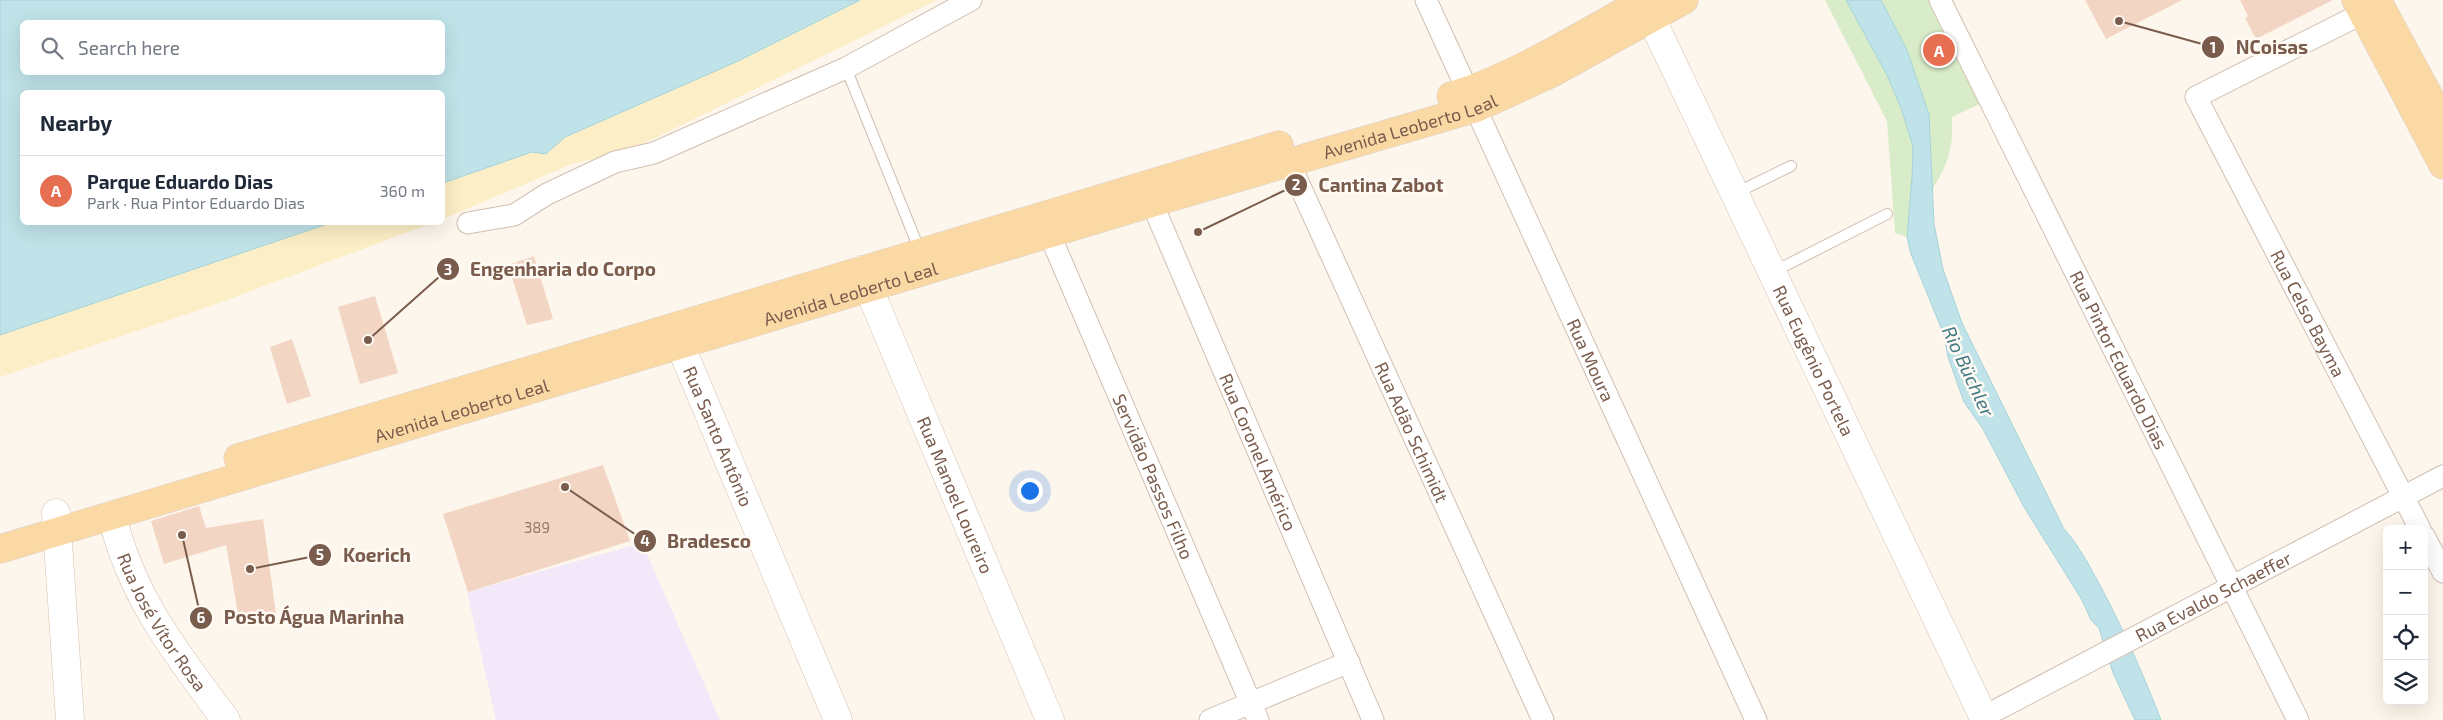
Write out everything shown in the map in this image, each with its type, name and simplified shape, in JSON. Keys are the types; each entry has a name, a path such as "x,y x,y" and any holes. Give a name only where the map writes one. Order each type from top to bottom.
{"main road":[{"name":"Avenida Leoberto Leal","path":"0,530 112,516 680,345 865,279 920,252 1148,193 1544,77 1647,6 1684,0"},
{"path":"2373,3 2443,122"},
{"path":"2373,3 2443,165"},
{"name":"Avenida Leoberto Leal","path":"0,549 57,522 865,279 1049,234 1148,193"}],"street":[{"path":"468,223 514,215 547,194 615,162 654,153 846,68 971,0"},
{"name":"Rua Moura","path":"1426,0 1756,720"},
{"name":"Rua Pintor Eduardo Dias","path":"1940,0 2298,720"},
{"name":"Rua Celso Bayma","path":"2373,3 2196,97 2418,525"},
{"name":"Rua Eugênio Portela","path":"1647,6 1984,719"},
{"name":"Rua Adão Schimidt","path":"1285,154 1543,720"},
{"name":"Rua Coronel Américo","path":"1148,193 1373,720"},
{"name":"Servidão Passos Filho","path":"1049,234 1255,711"},
{"name":"Rua Manoel Loureiro","path":"865,279 1050,720"},
{"name":"Rua Santo Antônio","path":"680,345 838,720"},
{"name":"Rua Evaldo Schaeffer","path":"1984,719 2085,663 2443,476"},
{"name":"Rua José Vítor Rosa","path":"112,516 121,551 148,610 185,667 226,720"},
{"path":"57,522 70,720"},
{"path":"2428,544 2443,572"},
{"path":"1210,720 1255,711 1349,662"}],"lane":[{"path":"846,68 920,252"},
{"path":"1735,193 1791,166"},
{"path":"1772,272 1887,214"}],"shaded area":[{"path":"642,543 720,720 496,720 467,592"}],"green space":[{"path":"1825,0 1846,0 1876,51 1903,109 1909,127 1914,156 1914,179 1907,237 1895,233 1887,121"},
{"path":"1881,0 1934,0 1986,101 1952,117 1952,138 1949,155 1932,190 1929,115 1907,50"}],"sand":[{"path":"860,0 937,0 631,150 572,164 445,218 445,182 532,152 546,154 565,137 736,62"},
{"path":"324,225 427,225 208,307 0,377 0,335"}],"water":[{"path":"0,0 860,0 736,62 565,137 546,154 532,152 445,182 445,90 20,90 20,225 324,225 0,335"},
{"name":"Rio Büchler","path":"1846,0 1881,0 1907,50 1929,115 1934,224 1943,269 1962,323 2064,529 2076,544 2111,607 2134,655 2161,720 2135,720 2113,673 2099,628 2091,620 2082,600 2024,507 1983,429 1964,402 1948,357 1944,335 1911,254 1907,237 1913,146 1901,108 1887,75"}],"building":[{"path":"2085,0 2182,0 2106,39"},
{"path":"2240,0 2333,0 2256,39 2245,18 2248,16"},
{"path":"534,256 553,319 527,325 508,265"},
{"path":"375,296 398,373 360,384 338,307"},
{"path":"292,339 311,396 287,404 270,347"},
{"path":"603,465 630,541 468,592 443,514"},
{"path":"199,506 206,528 263,519 276,614 239,619 226,545 164,564 151,521"}],"place":[{"name":"NCoisas","path":"2119,21"},
{"name":"Parque Eduardo Dias","path":"1939,50"},
{"name":"Cantina Zabot","path":"1198,232"},
{"name":"Engenharia do Corpo","path":"368,340"},
{"name":"Bradesco","path":"565,487"},
{"name":"Posto Água Marinha","path":"182,535"},
{"name":"Koerich","path":"250,569"}]}
